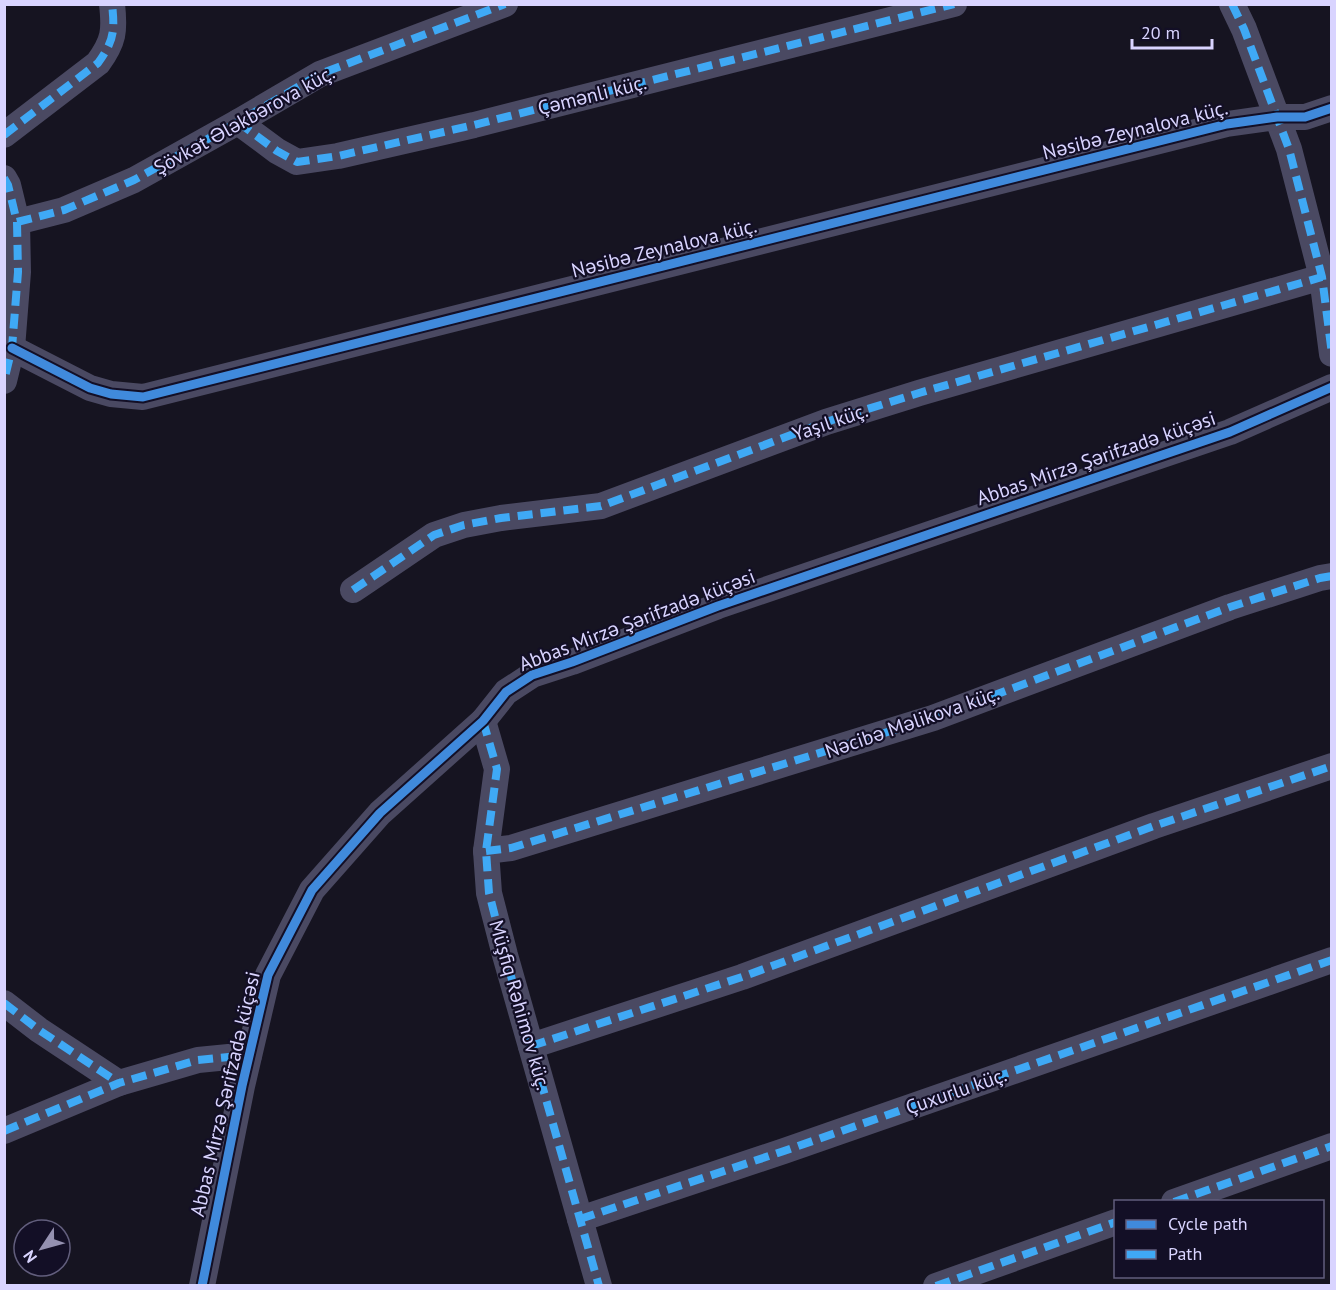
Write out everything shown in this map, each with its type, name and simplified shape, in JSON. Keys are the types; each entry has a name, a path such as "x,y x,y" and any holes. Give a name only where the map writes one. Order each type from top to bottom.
{"street":[{"path":"4,135 98,63 109,48 114,27 112,4"},
{"name":"Şövkət Ələkbərova küç.","path":"17,222 64,210 134,180 238,123 320,74 505,4"},
{"name":"Çəmənli küç.","path":"238,123 277,151 297,162 338,156 474,125 954,4"},
{"path":"1232,4 1244,29 1288,149 1322,277 1332,354"},
{"name":"Nəsibə Zeynalova küç.","path":"12,348 90,388 111,394 143,397 1227,124 1277,117 1305,117 1332,108"},
{"path":"4,178 8,185 17,222 18,272 12,348 4,381"},
{"name":"Yaşıl küç.","path":"353,590 434,535 464,525 501,518 601,506 837,419 919,393 1322,277"},
{"name":"Abbas Mirzə Şərifzadə küçəsi","path":"202,1286 249,1055 268,975 312,890 380,813 483,721 506,692 532,675 729,602 1230,432 1332,387"},
{"name":"Nəcibə Məlikova küç.","path":"486,851 511,849 933,718 1230,607 1332,576"},
{"name":"Müşfiq Rəhimov küç.","path":"483,721 497,769 486,851 489,893 599,1286"},
{"path":"531,1046 742,977 1154,826 1332,766"},
{"name":"Çuxurlu küç.","path":"580,1219 773,1155 1332,960"},
{"path":"4,1003 39,1030 119,1083"},
{"path":"4,1131 119,1083 198,1060 249,1055"},
{"path":"1180,1200 1332,1146"},
{"path":"936,1286 1114,1223"}],"marked path":[{"path":"4,135 98,63 112,35 112,4"},
{"path":"17,222 64,210 134,180 320,74 505,4"},
{"path":"238,122 277,151 297,162 338,156 474,125 954,4"},
{"path":"1232,4 1244,29 1289,149 1322,277 1332,354"},
{"path":"4,178 8,185 17,222 18,272 12,348 4,381"},
{"path":"353,590 434,535 464,525 501,518 601,506 826,422 1322,277"},
{"path":"486,851 511,848 933,718 1230,607 1332,576"},
{"path":"483,721 497,769 486,851 489,893 599,1286"},
{"path":"531,1046 742,977 1154,826 1332,766"},
{"path":"580,1219 784,1151 1332,960"},
{"path":"4,1003 39,1030 119,1083"},
{"path":"4,1131 119,1083 198,1060 249,1055"},
{"path":"1180,1200 1332,1146"},
{"path":"936,1286 1114,1223"}],"cycle path":[{"path":"12,348 90,388 111,394 143,397 1227,124 1277,117 1305,117 1332,108"},
{"path":"202,1286 242,1086 268,975 312,890 380,813 483,721 506,692 532,675 718,606 1230,432 1332,387"}]}
